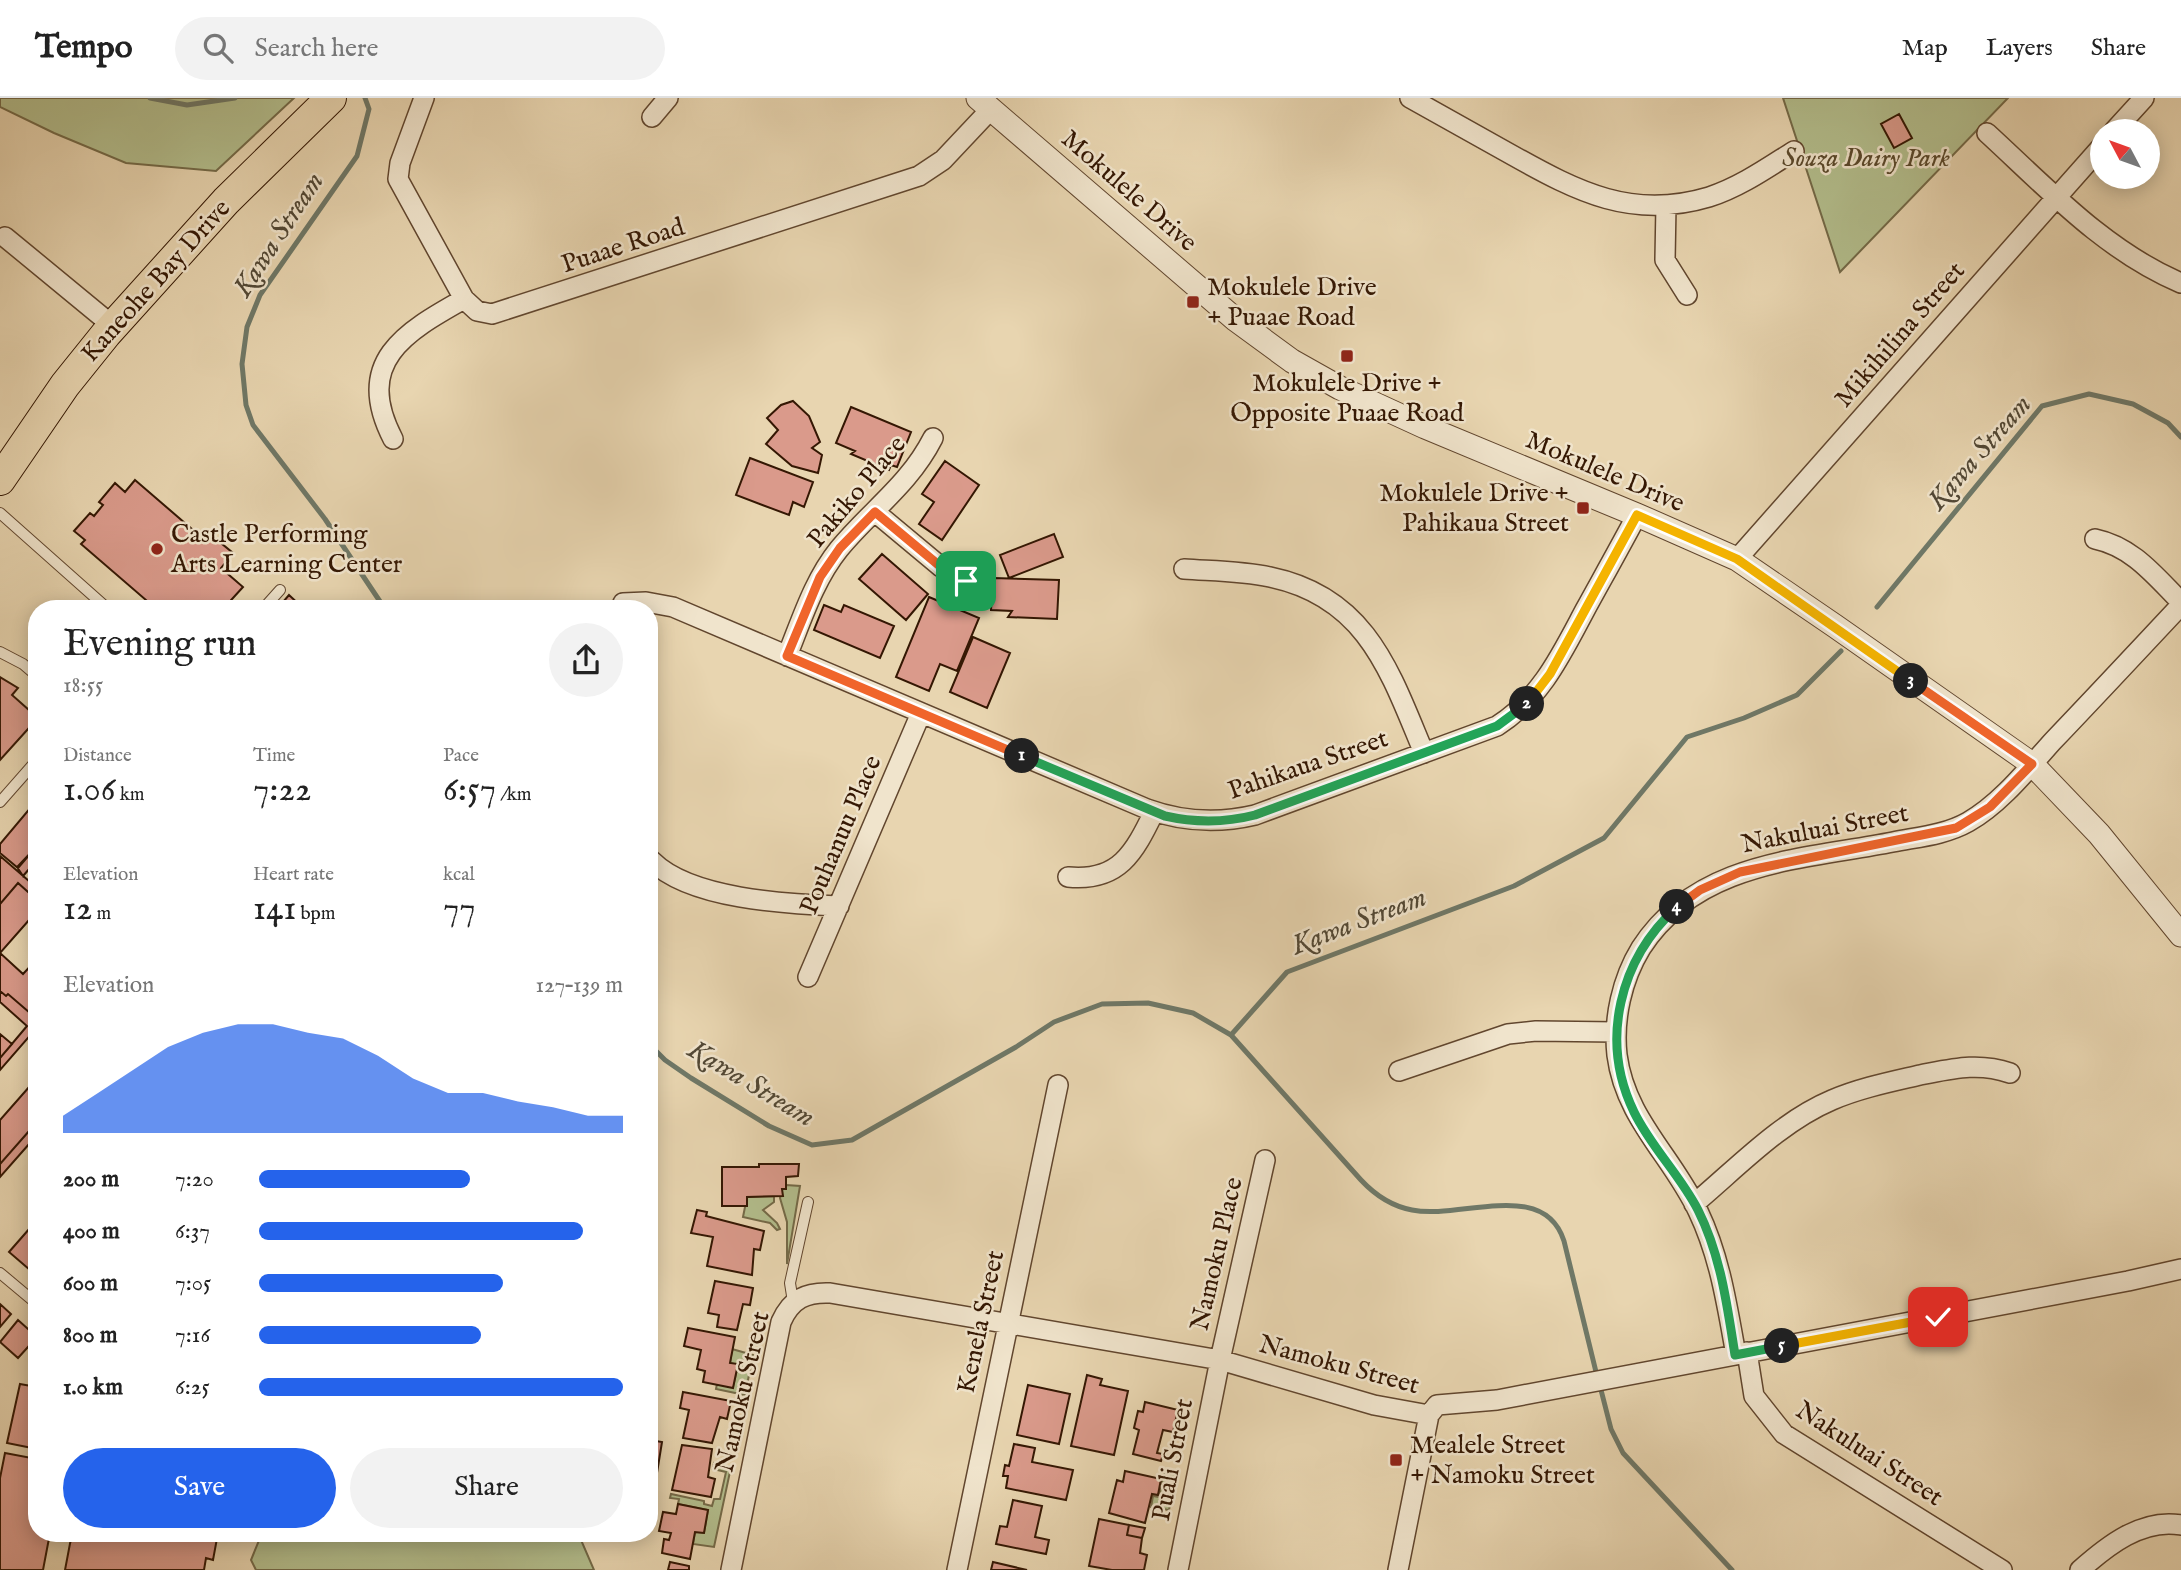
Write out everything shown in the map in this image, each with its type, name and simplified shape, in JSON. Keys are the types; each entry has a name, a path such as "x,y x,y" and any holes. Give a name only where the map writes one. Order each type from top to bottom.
{"main road":[{"name":"Kaneohe Bay Drive","path":"0,480 57,396 113,326 226,201 321,108"}],"street":[{"path":"393,439 386,426 380,397 380,382 389,356 396,345 416,326 464,299 398,180 400,163 424,98"},
{"path":"652,117 668,98"},
{"path":"2126,119 2144,98"},
{"path":"1420,101 1584,193 1620,203 1666,205 1689,202 1733,187 1794,151"},
{"name":"Puaae Road","path":"464,299 477,311 500,313 906,181 943,160 984,104"},
{"name":"Mokulele Drive","path":"984,104 1236,320 1292,361 1340,388 1424,427 1737,559 2032,764 2099,834 2181,935"},
{"path":"1987,133 2121,251 2150,269 2181,283"},
{"name":"Mikihilina Street","path":"1737,559 2090,160"},
{"path":"1666,205 1665,260 1687,295"},
{"path":"5,237 113,326"},
{"name":"Pakiko Place","path":"787,656 820,577 840,548 911,475 933,438"},
{"path":"875,512 941,567 966,581"},
{"name":"Pahikaua Street","path":"658,604 673,607 1154,812 1194,821 1238,819 1497,726 1529,702 1550,674 1637,515"},
{"path":"2095,538 2129,552 2181,603"},
{"path":"1184,569 1285,580 1336,605 1365,632 1377,648 1423,753"},
{"name":"Nakuluai Street","path":"2002,1570 1784,1434 1763,1411 1754,1396 1741,1354 1708,1232 1694,1204 1634,1112 1620,1073 1616,1032 1623,992 1638,953 1665,918 1700,890 1740,872 1956,828 1990,807 2181,603"},
{"name":"Pouhanuu Place","path":"808,977 922,713"},
{"path":"1068,877 1094,877 1119,866 1138,846 1154,812"},
{"path":"658,866 670,876 690,884 780,903 839,906"},
{"path":"1399,1071 1508,1034 1536,1031 1616,1032"},
{"path":"1694,1204 1793,1122 1829,1101 1878,1084 1959,1067 1982,1066 2010,1073"},
{"name":"Kenela Street","path":"957,1570 1006,1324 1058,1085"},
{"name":"Namoku Place","path":"1220,1360 1265,1160"},
{"name":"Namoku Street","path":"731,1570 778,1333 786,1311 793,1303 810,1293 830,1293 1220,1360 1374,1405 1429,1415 1437,1405 1477,1404 2128,1282 2181,1269"},
{"name":"Puali Street","path":"1178,1570 1220,1360"},
{"path":"1398,1570 1429,1415"},
{"path":"2080,1570 2099,1553 2139,1530 2160,1522 2181,1525"}],"lane":[{"path":"0,513 98,600"},
{"path":"271,600 280,590"},
{"path":"0,652 28,668"},
{"path":"0,802 28,770"},
{"path":"793,1303 790,1283 808,1202"},
{"path":"0,1273 28,1296"}],"green space":[{"path":"0,98 294,98 216,171 126,163 0,107"},
{"name":"Souza Dairy Park","path":"1783,98 2008,98 1840,272"},
{"path":"786,1185 800,1186 787,1264 787,1222 780,1198"},
{"path":"774,1196 774,1202 763,1210 780,1229 777,1230 770,1223 743,1217 747,1197"},
{"path":"732,1349 753,1355 745,1395 716,1389 717,1384 733,1387 738,1365 730,1363"},
{"path":"714,1463 731,1467 714,1547 693,1544 695,1532 704,1533 708,1510 678,1504 679,1499 670,1498 671,1494 704,1501 704,1504 712,1506 714,1499 720,1499 726,1472 713,1469"},
{"path":"1164,1471 1176,1473 1169,1510 1151,1507 1153,1496 1159,1497"},
{"path":"258,1542 582,1542 594,1570 256,1570 251,1560"}],"building":[{"path":"1899,114 1912,138 1894,148 1881,124"},
{"path":"793,401 809,416 820,442 812,448 822,455 818,473 792,466 766,444 778,430 767,418 781,405"},
{"path":"851,407 911,432 897,467 891,465 889,470 851,454 855,451 836,443"},
{"path":"750,458 813,482 804,507 793,502 789,515 736,495"},
{"path":"945,461 979,485 942,540 919,524 934,502 922,494"},
{"name":"Castle Performing Arts Learning Center","path":"135,480 200,536 205,530 233,553 221,568 243,587 231,600 146,600 81,544 85,540 74,531 90,513 94,516 103,505 99,502 115,483 125,492"},
{"path":"1054,534 1063,557 1009,578 1000,555"},
{"path":"882,554 928,594 906,620 859,579"},
{"path":"993,578 1059,580 1057,619 1008,617 1012,611 991,610"},
{"path":"929,597 979,618 957,671 940,664 929,691 896,677"},
{"path":"824,605 841,612 844,605 894,626 880,658 814,630"},
{"path":"973,637 1010,653 987,708 950,692"},
{"path":"0,677 18,688 12,695 28,709 28,729 0,760"},
{"path":"28,811 28,856 18,868 0,853 0,844"},
{"path":"28,855 28,870 23,876 17,867"},
{"path":"0,856 28,880 28,892 18,883 0,904"},
{"path":"18,883 28,892 28,921 0,953 0,904"},
{"path":"0,953 23,974 28,969 28,1011 8,994 6,996 0,991"},
{"path":"0,991 6,996 8,994 28,1011 28,1038 0,1070 0,1058 27,1026 0,1002"},
{"path":"0,1034 12,1044 0,1058"},
{"path":"28,1088 28,1132 0,1164 0,1120"},
{"path":"28,1132 28,1145 0,1177 0,1164"},
{"path":"759,1164 799,1164 798,1176 786,1177 783,1196 747,1197 747,1206 722,1206 722,1167 759,1167"},
{"path":"697,1210 707,1212 706,1216 764,1231 760,1250 754,1249 752,1275 707,1266 713,1237 691,1233"},
{"path":"28,1230 28,1268 9,1252"},
{"path":"715,1281 753,1288 750,1305 743,1304 737,1330 717,1327 719,1315 708,1313"},
{"path":"0,1304 11,1314 0,1327"},
{"path":"18,1320 28,1329 28,1347 18,1358 0,1342"},
{"path":"688,1328 735,1337 730,1363 738,1364 733,1388 703,1382 705,1371 697,1369 701,1350 684,1346"},
{"path":"1087,1375 1102,1379 1100,1385 1128,1391 1114,1455 1071,1446"},
{"path":"20,1384 28,1385 28,1447 7,1443"},
{"path":"1028,1385 1070,1394 1059,1444 1017,1435"},
{"path":"683,1392 731,1401 727,1419 720,1417 712,1443 683,1438 689,1410 680,1408"},
{"path":"1145,1402 1178,1410 1173,1432 1163,1430 1157,1453 1163,1454 1161,1461 1133,1454 1139,1430 1134,1428 1138,1411 1143,1412"},
{"path":"658,1441 662,1442 658,1467"},
{"path":"1014,1444 1035,1448 1032,1462 1073,1470 1066,1500 1006,1488 1008,1476 1003,1476 1005,1465 1009,1466"},
{"path":"682,1445 712,1449 708,1477 715,1479 711,1497 672,1490"},
{"path":"5,1453 28,1457 28,1542 48,1542 43,1570 0,1570 0,1478"},
{"path":"1125,1471 1161,1479 1158,1495 1152,1494 1145,1523 1109,1513 1117,1480 1123,1482"},
{"path":"1013,1500 1042,1506 1035,1537 1049,1540 1046,1554 996,1544 1000,1526 1007,1527"},
{"path":"678,1504 708,1510 704,1533 695,1532 690,1559 662,1553 664,1539 669,1540 671,1533 659,1531 663,1512 676,1514"},
{"path":"1099,1519 1129,1525 1127,1535 1142,1538 1140,1553 1147,1555 1144,1570 1112,1570 1089,1566"},
{"path":"1129,1525 1145,1528 1142,1538 1127,1535"},
{"path":"70,1542 216,1542 213,1560 206,1558 204,1570 65,1570"},
{"path":"670,1562 689,1566 689,1570 668,1570"},
{"path":"993,1562 1027,1570 991,1570"}],"waterway":[{"name":"Kawa Stream","path":"150,98 187,105 235,98"},
{"name":"Kawa Stream","path":"365,98 369,109 357,156 260,295 247,327 242,364 246,405 253,425 325,519 379,600"},
{"name":"Kawa Stream","path":"1877,607 2042,406 2089,394 2133,404 2168,423 2181,437"},
{"name":"Kawa Stream","path":"658,1053 691,1078 769,1126 812,1145 852,1140 1016,1047 1054,1022 1102,1004 1148,1003 1193,1013 1231,1035 1287,972 1514,886 1604,838 1687,737 1744,718 1797,695 1841,651"},
{"path":"1231,1035 1361,1180 1384,1199 1404,1208 1431,1212 1520,1206 1539,1211 1554,1222 1564,1241 1597,1376"},
{"path":"1600,1386 1611,1429 1623,1453 1732,1570"}],"place":[{"name":"Mokulele Drive + Puaae Road","path":"1193,302"},
{"name":"Mokulele Drive + Opposite Puaae Road","path":"1347,356"},
{"name":"Mokulele Drive + Pahikaua Street","path":"1583,508"},
{"name":"Castle Performing Arts Learning Center","path":"157,549"},
{"name":"Mealele Street + Namoku Street","path":"1396,1460"}],"route":[{"path":"966,581 941,567 875,512 829,562 813,592 787,656 1147,809 1184,820 1221,821 1255,815 1497,726 1508,719 1529,702 1550,674 1637,515 1737,559 2032,764 1990,807 1956,828 1933,835 1740,872 1700,890 1681,902 1650,934 1629,972 1619,1012 1617,1053 1626,1093 1644,1130 1681,1180 1708,1232 1722,1277 1735,1355 1938,1317"}]}
